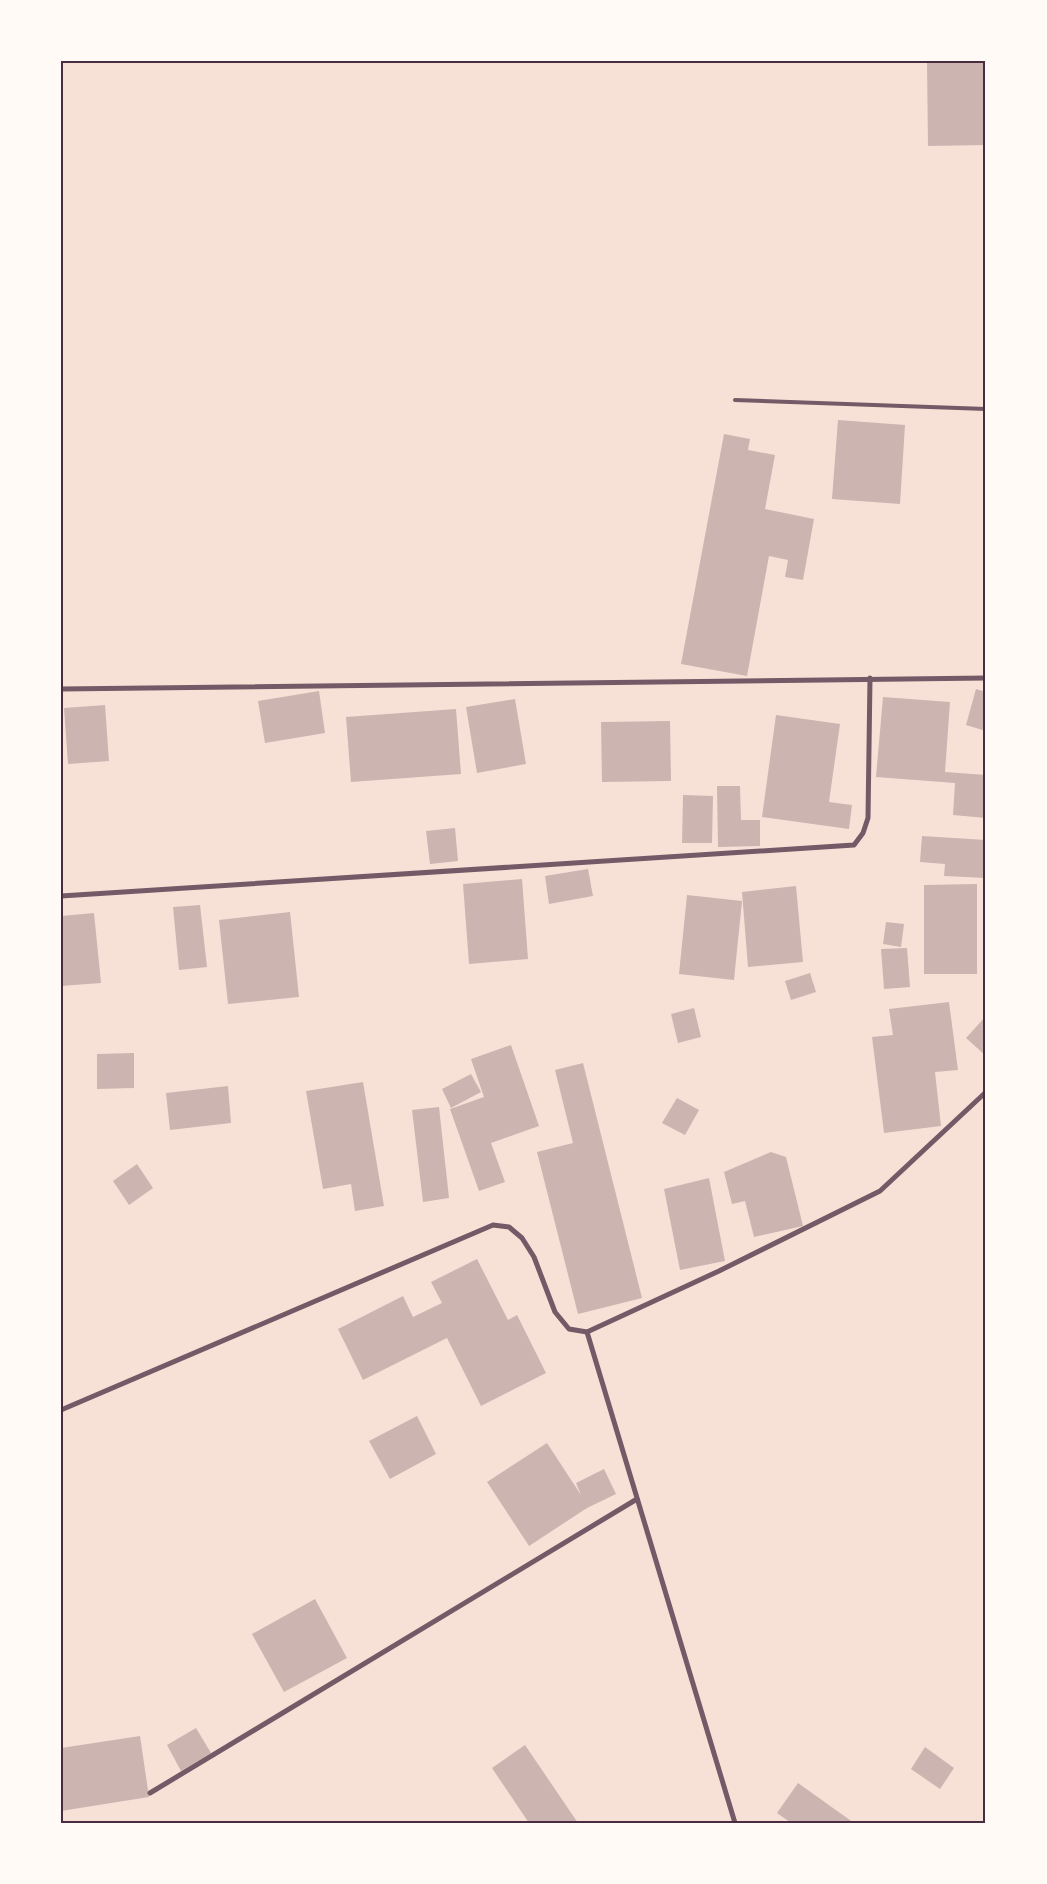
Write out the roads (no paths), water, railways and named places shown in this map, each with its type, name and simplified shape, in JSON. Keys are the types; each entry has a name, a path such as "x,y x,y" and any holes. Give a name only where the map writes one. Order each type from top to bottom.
{"street":[{"path":"61,896 854,845 863,834 868,818 870,678"},
{"path":"61,689 986,678"},
{"path":"61,1410 493,1225 509,1226 522,1238 534,1257 555,1312 569,1329 587,1332 880,1191 986,1092"},
{"path":"587,1332 735,1823"},
{"path":"150,1793 637,1499"}],"lane":[{"path":"736,400 986,409"}]}
